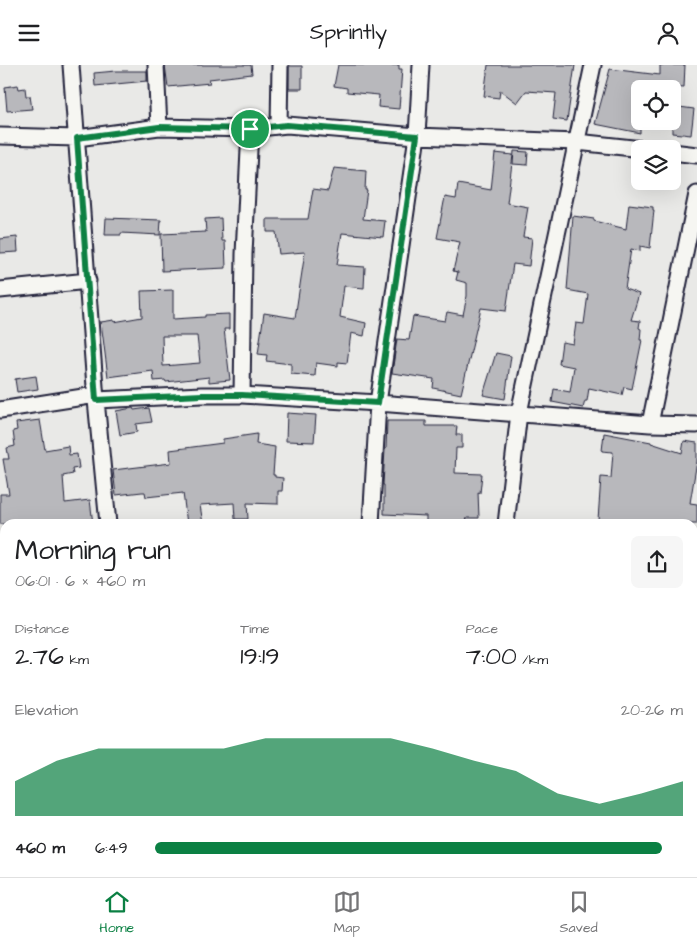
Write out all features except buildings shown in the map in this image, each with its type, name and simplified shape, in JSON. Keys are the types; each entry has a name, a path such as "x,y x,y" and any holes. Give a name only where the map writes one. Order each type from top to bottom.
{"street":[{"path":"71,65 96,397 108,519"},
{"path":"156,65 159,127"},
{"path":"279,126 280,65"},
{"path":"371,519 378,403 417,136 422,65"},
{"path":"507,519 519,413 593,65"},
{"path":"0,136 77,138 159,127 250,129 287,125 417,136 577,142 631,148"},
{"path":"242,395 244,253 250,129"},
{"path":"681,153 697,155"},
{"path":"650,424 697,194"},
{"path":"0,290 88,281"},
{"path":"0,410 96,397 242,395 519,413 650,424 697,425"}],"route":[{"path":"287,125 417,136 378,403 242,395 96,400 77,138 159,127 250,129 287,125"}]}
